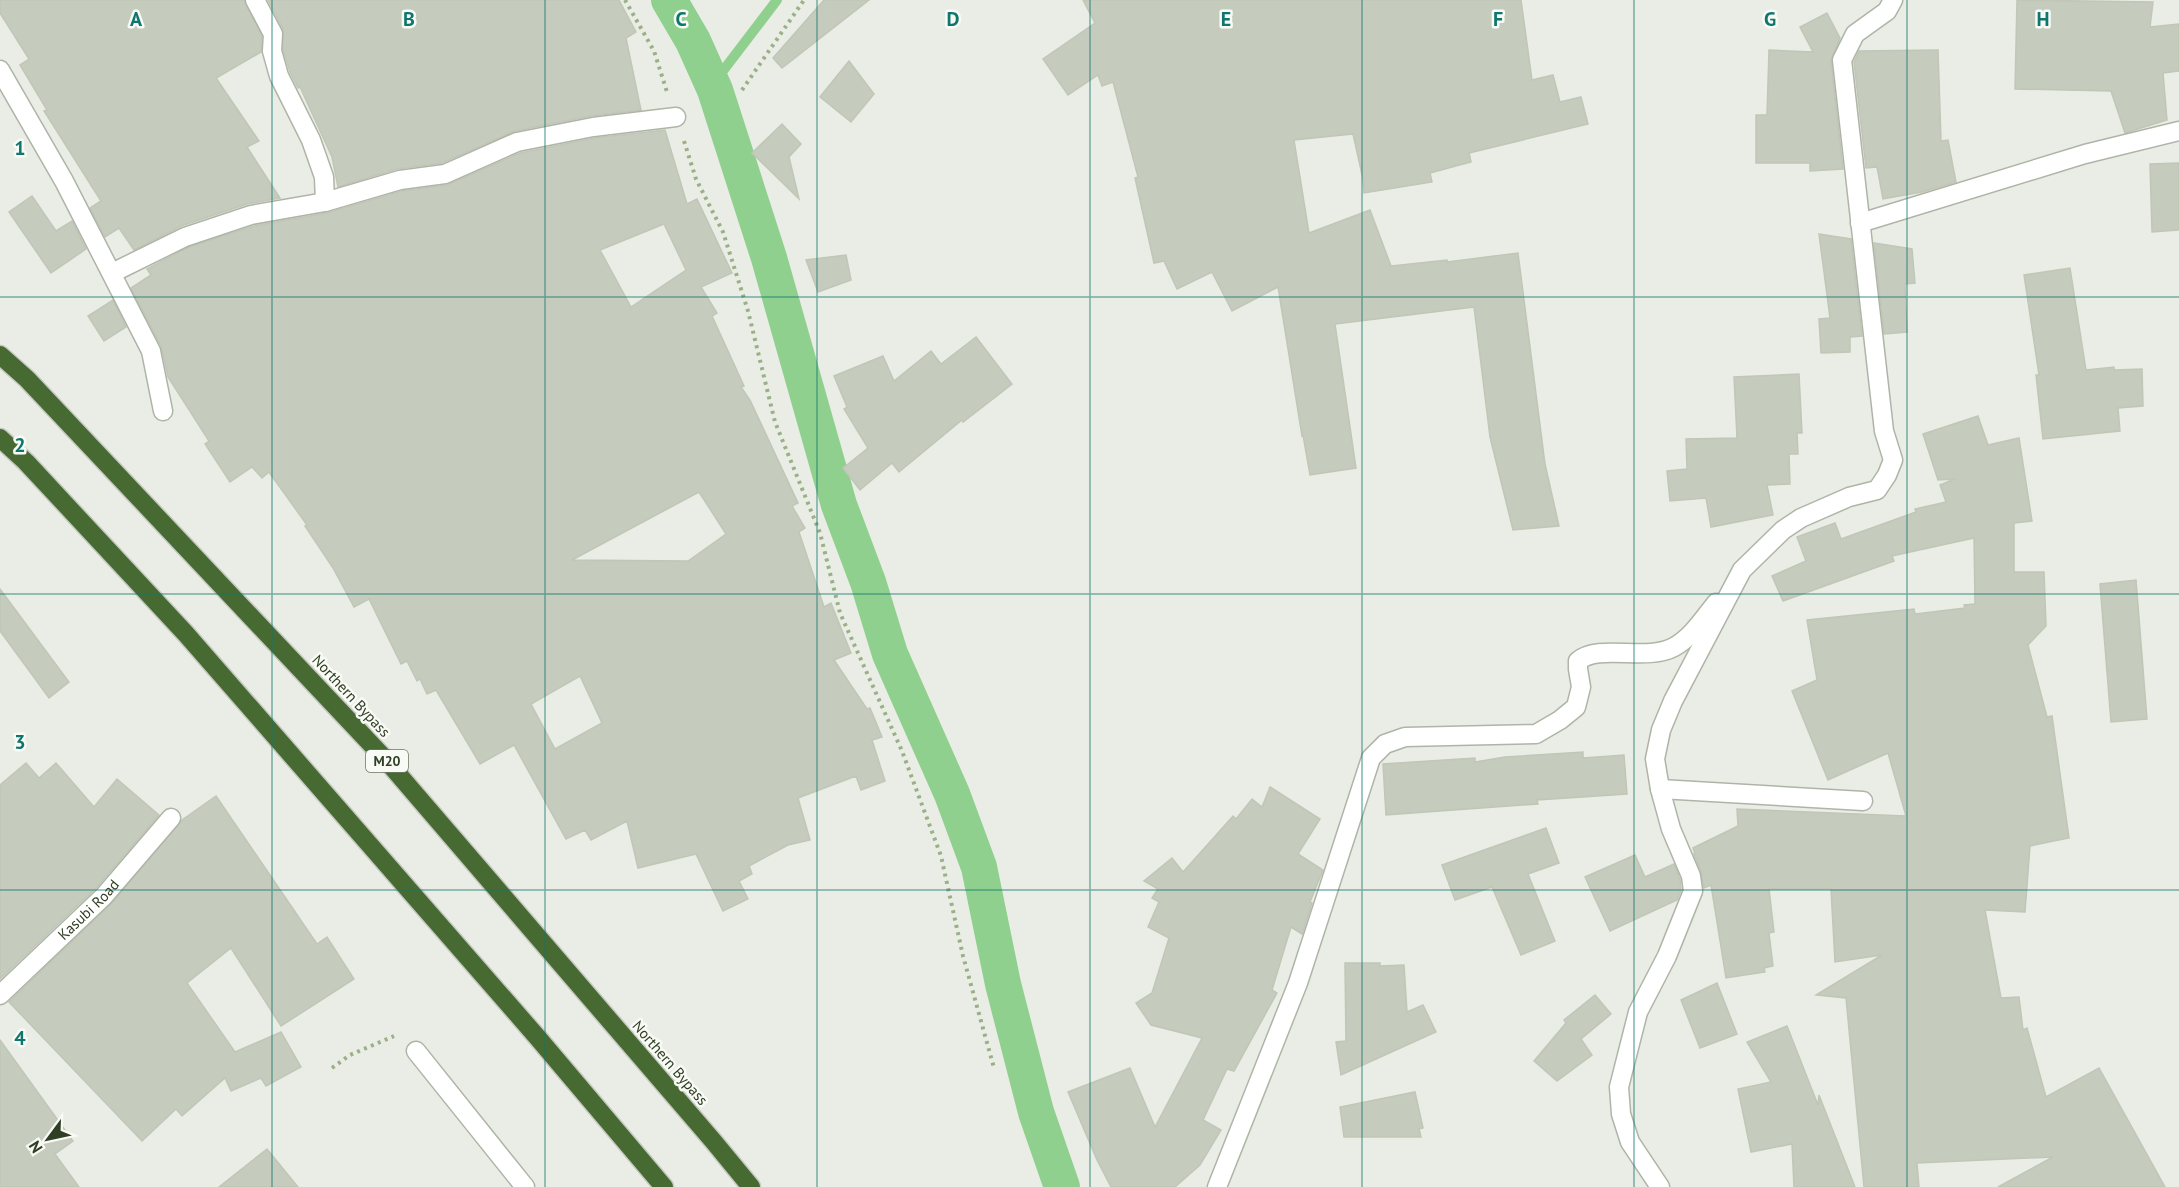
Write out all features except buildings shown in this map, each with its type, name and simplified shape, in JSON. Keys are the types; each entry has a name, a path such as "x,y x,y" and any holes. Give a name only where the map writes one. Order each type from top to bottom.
{"highway":[{"name":"Northern Bypass","path":"0,356 27,379 386,759 751,1187"},
{"path":"0,438 26,462 186,634 538,1038 664,1187"}],"street":[{"path":"255,0 273,34 272,51 279,76 311,140 324,177 325,202"},
{"path":"1216,1187 1298,983 1371,758 1385,744 1405,738 1536,734 1560,720 1576,706 1581,687 1578,661 1584,656 1617,652 1649,654 1674,647 1692,632 1742,570 1783,530 1801,518 1849,497 1877,490 1887,475 1893,460 1884,431 1842,60 1855,34 1887,11 1893,0"},
{"path":"0,70 64,181 151,351 163,411"},
{"path":"112,273 185,237 251,215 325,202 400,180 445,174 517,142 593,127 676,117"},
{"path":"1860,223 2085,154 2179,131"},
{"path":"1660,1187 1630,1142 1622,1114 1619,1087 1638,1012 1667,956 1693,891 1691,876 1671,829 1660,789 1655,759 1661,730 1673,701 1742,570"},
{"path":"1660,789 1863,801"},
{"name":"Kasubi Road","path":"0,995 104,896 171,818"},
{"path":"416,1051 525,1187"}],"path":[{"path":"625,0 654,51 696,179 723,232 748,311 776,422 820,533 840,613 902,751 941,856 963,956 994,1068"},
{"path":"742,90 804,0"},
{"path":"332,1068 350,1055 378,1041 396,1036 416,1051"}],"waterway":[{"path":"669,0 693,41 715,90 769,258 839,505 868,582 890,654 952,794 979,867 1003,984 1036,1112 1062,1187"},
{"path":"715,90 716,80 777,0"}]}
